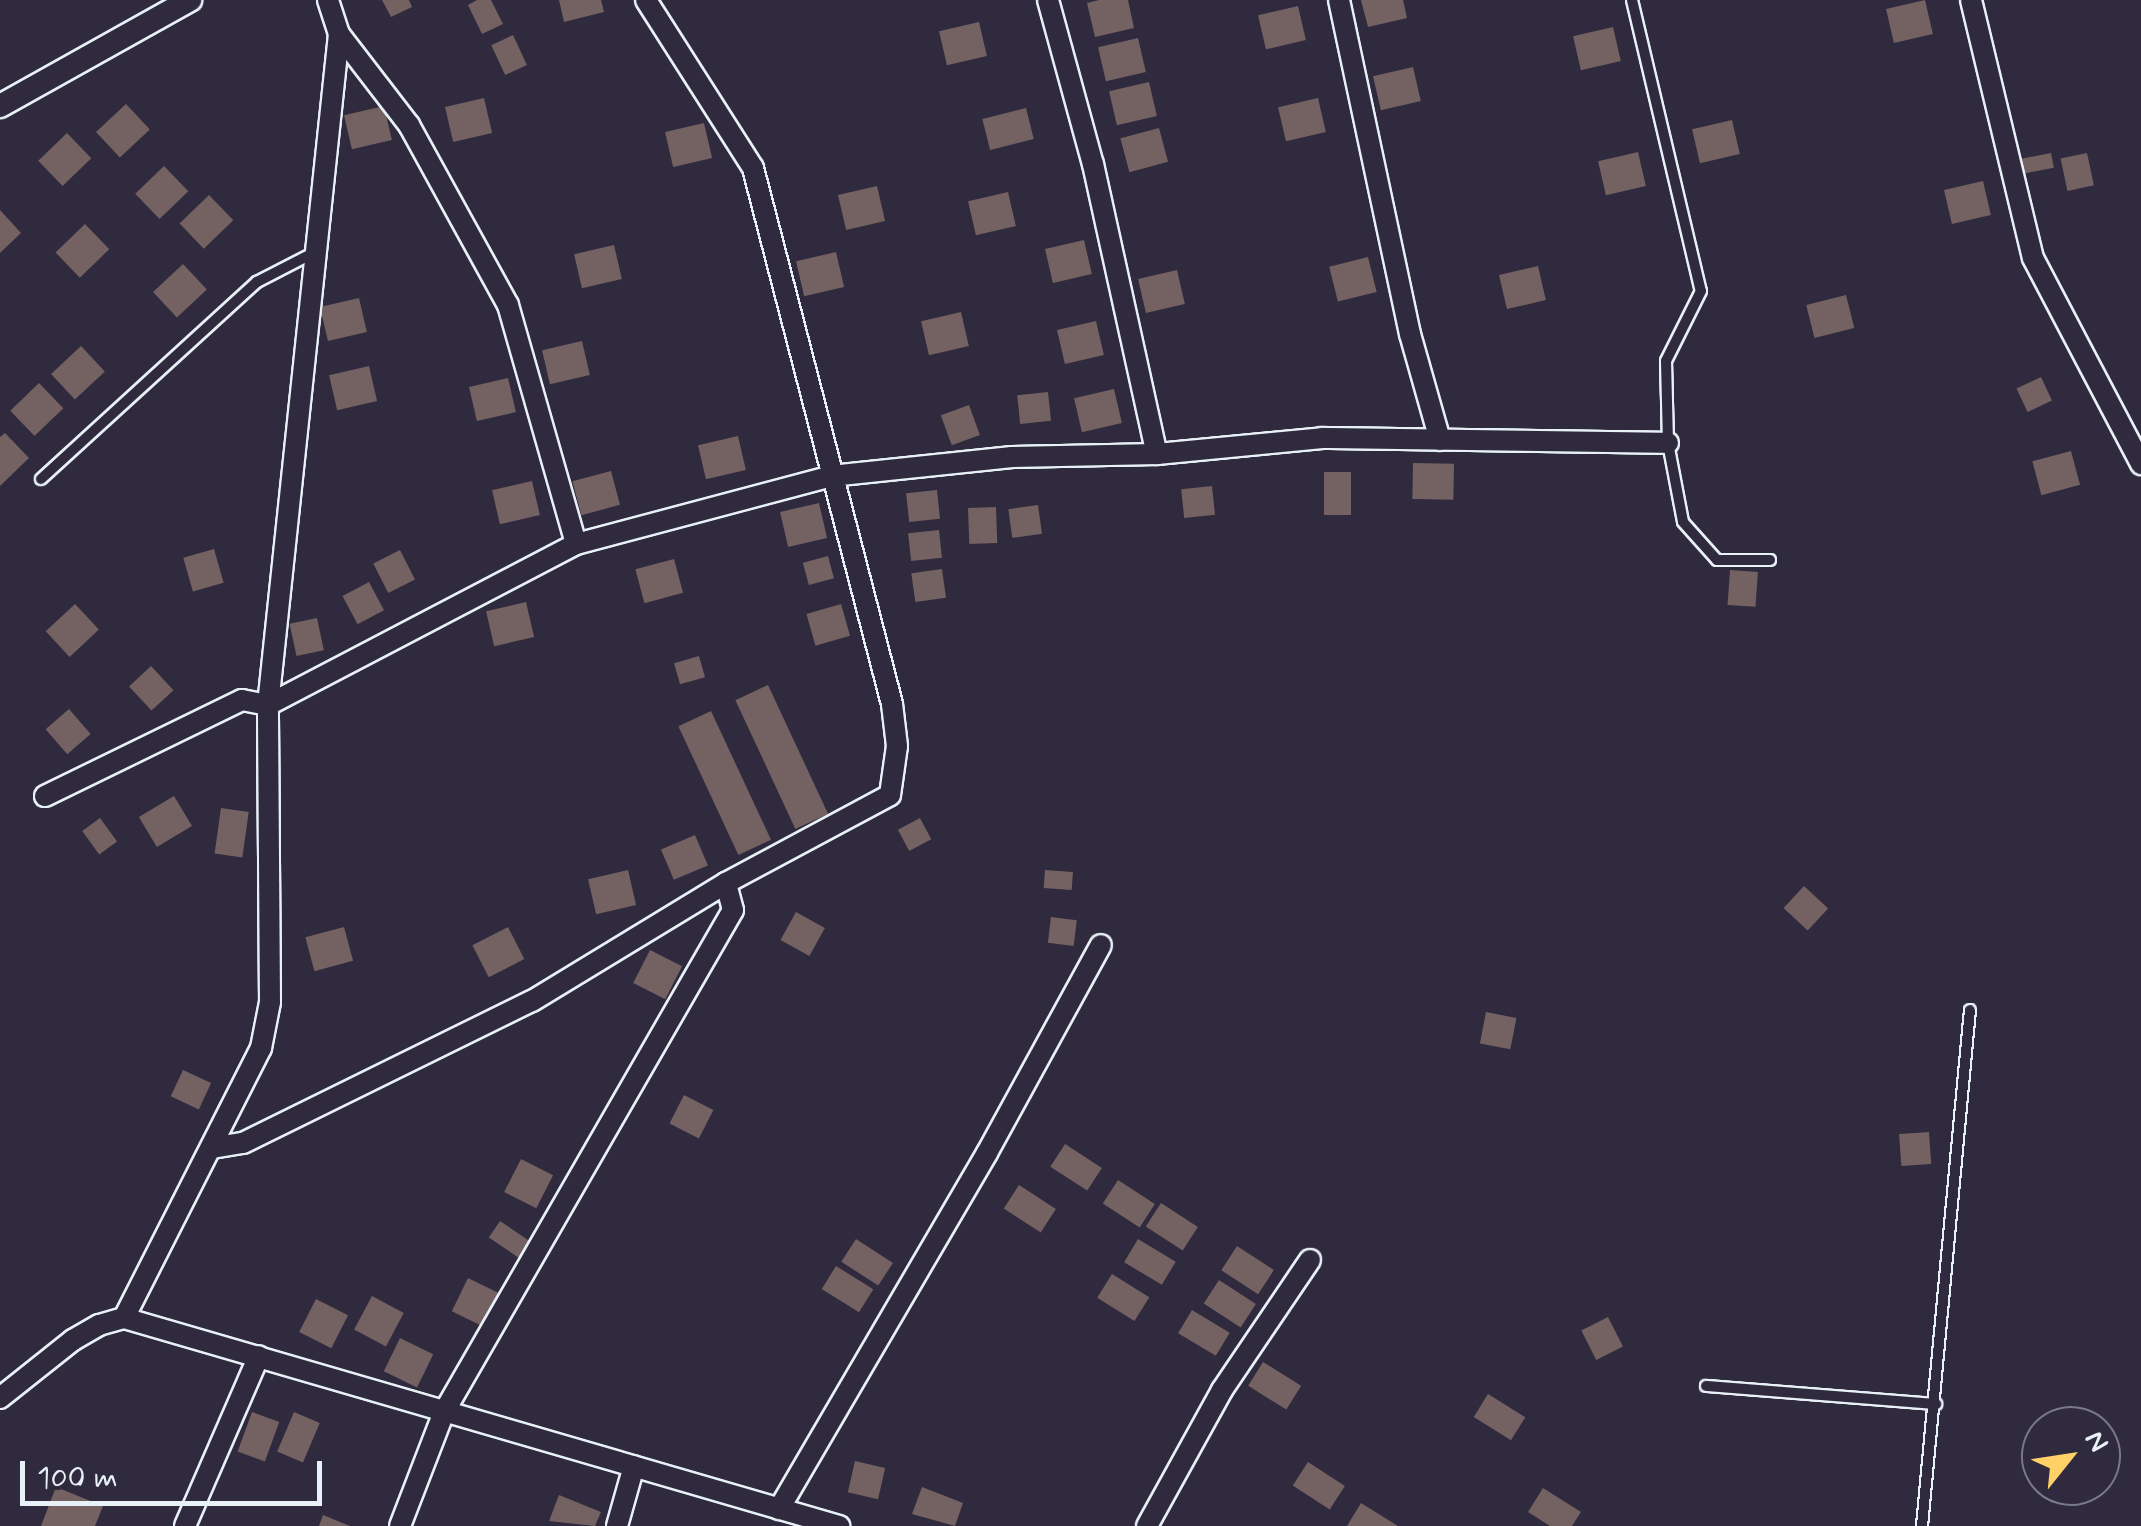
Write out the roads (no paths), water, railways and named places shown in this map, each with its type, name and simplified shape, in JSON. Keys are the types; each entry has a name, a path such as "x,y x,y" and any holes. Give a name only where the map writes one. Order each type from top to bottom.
{"street":[{"path":"0,106 190,0"},
{"path":"328,0 339,34 409,126 508,305 576,544"},
{"path":"211,1148 243,1142 532,1001 726,883 890,796 897,746 892,704 753,168 646,0"},
{"path":"1048,0 1093,164 1157,454"},
{"path":"1339,0 1410,334 1440,440"},
{"path":"1972,0 2033,258 2141,464"},
{"path":"124,1318 261,1048 270,1002 268,705 339,34"},
{"path":"45,796 242,700 268,705 576,544 830,476 1012,457 1157,454 1322,438 1668,443"},
{"path":"400,1526 444,1412 733,910 726,883"},
{"path":"779,1509 987,1153 1101,945"},
{"path":"1147,1526 1222,1390 1310,1260"},
{"path":"0,1398 73,1340 99,1325 124,1318 839,1526"},
{"path":"185,1526 259,1356"},
{"path":"617,1526 634,1466"}],"lane":[{"path":"1632,0 1701,291 1666,361 1668,443 1682,522 1716,560 1770,560"},
{"path":"40,479 257,282 316,252"},
{"path":"1922,1526 1970,1010"},
{"path":"1706,1386 1936,1404"}]}
